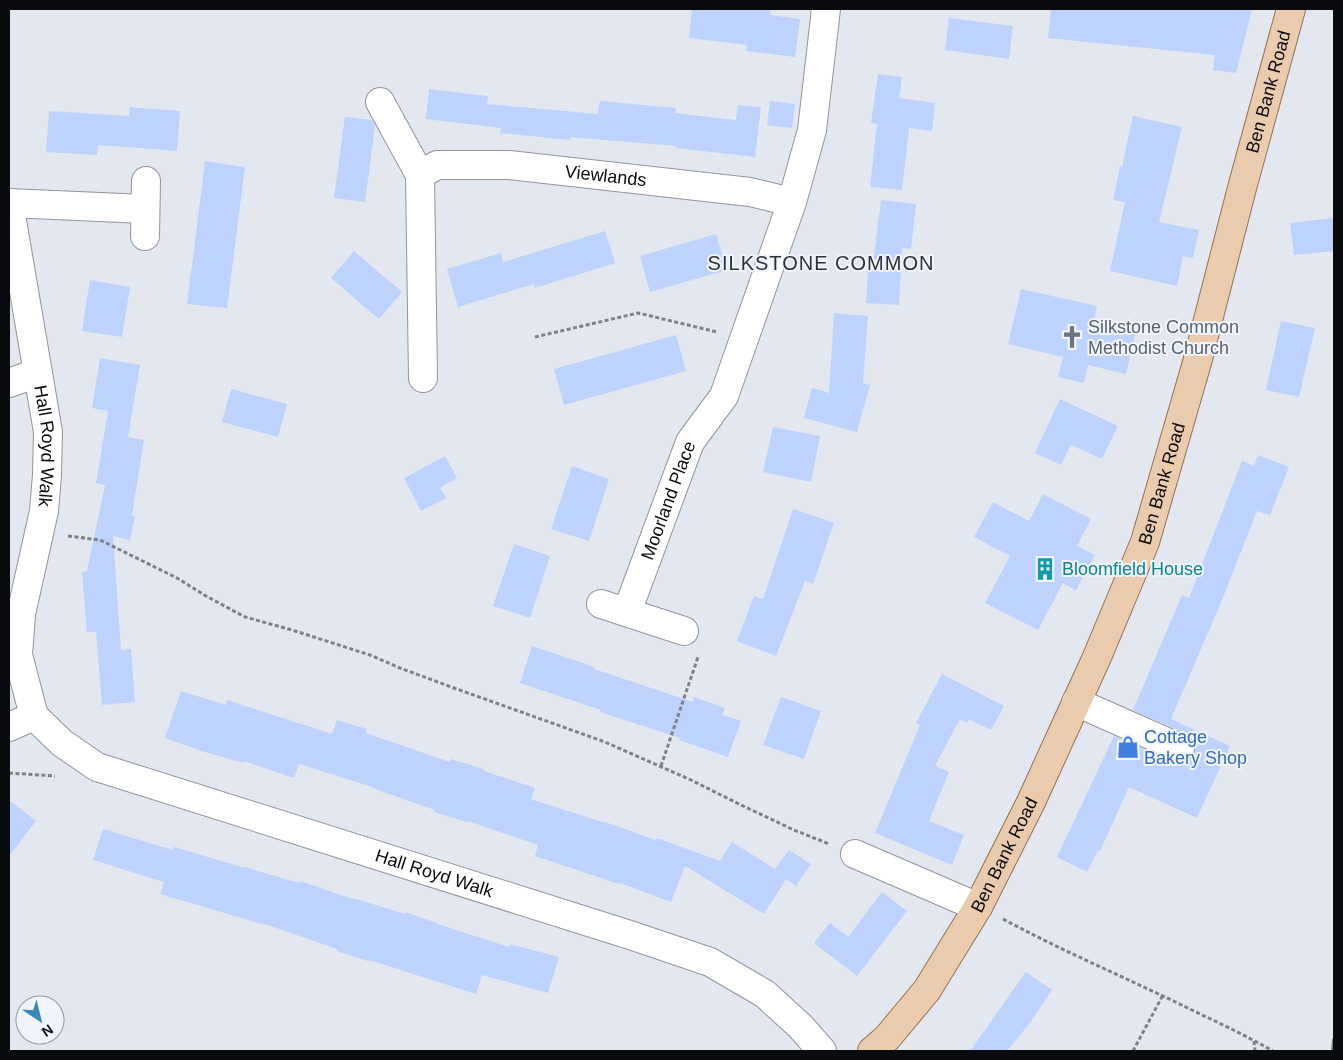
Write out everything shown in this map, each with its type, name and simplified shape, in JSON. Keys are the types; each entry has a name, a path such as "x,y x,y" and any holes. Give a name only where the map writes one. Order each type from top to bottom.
{"main road":[{"name":"Ben Bank Road","path":"872,1051 886,1038 927,990 978,907 1031,802 1145,542 1198,359 1291,9"}],"street":[{"path":"744,338 792,202 812,130 826,9"},
{"path":"380,102 420,175 423,378"},
{"name":"Viewlands","path":"420,175 437,165 510,165 750,192 792,202"},
{"name":"Hall Royd Walk","path":"146,181 145,222 9,203 48,432 44,511 21,614 18,654 34,716 62,743 97,767 710,962 765,994 801,1027 822,1051"},
{"name":"Moorland Place","path":"627,612 690,442 724,396 744,338"},
{"path":"9,383 37,373"},
{"path":"601,604 684,631"},
{"path":"1076,702 1180,748"},
{"path":"9,727 34,716"},
{"path":"855,854 978,907"}],"path":[{"path":"535,337 638,313 744,338"},
{"path":"37,540 58,535 100,540 177,578 245,617 370,655 454,688 605,742 661,766 794,830 855,854"},
{"path":"661,766 698,656"},
{"path":"978,907 1036,937 1254,1040 1273,1051"},
{"path":"1133,1051 1163,996"},
{"path":"1254,1040 1255,1051"}],"building":[{"path":"692,9 771,9 770,15 800,19 795,57 746,51 747,45 689,38"},
{"path":"1051,9 1252,9 1236,73 1213,70 1215,55 1048,38"},
{"path":"949,18 1013,26 1009,59 945,50"},
{"path":"878,74 902,77 899,98 935,103 932,131 909,128 902,190 870,187 877,124 871,123"},
{"path":"429,89 488,96 487,104 598,114 600,101 676,108 675,113 736,120 738,105 761,107 755,157 676,148 676,146 571,137 570,140 500,133 501,128 426,119"},
{"path":"770,101 795,104 792,128 767,125"},
{"path":"130,107 180,111 177,151 98,145 97,155 46,152 49,111 129,116"},
{"path":"1133,116 1182,127 1159,222 1199,230 1193,258 1183,256 1177,286 1110,271 1125,202 1113,200"},
{"path":"345,117 372,120 375,126 365,202 334,198"},
{"path":"205,161 245,167 227,308 187,304"},
{"path":"881,200 916,204 911,249 902,248 899,305 866,303 869,256 874,256"},
{"path":"1334,218 1334,251 1294,255 1290,223"},
{"path":"605,231 615,263 535,288 534,284 458,307 447,269 501,253 503,262"},
{"path":"716,234 727,270 650,292 640,256"},
{"path":"354,251 402,292 379,319 331,278"},
{"path":"90,280 130,287 122,337 82,331"},
{"name":"Silkstone Common Methodist Church","path":"1021,289 1097,306 1094,321 1136,331 1126,374 1088,365 1084,383 1058,377 1063,357 1008,344"},
{"path":"834,313 868,316 863,383 870,385 857,432 804,418 812,388 829,393"},
{"path":"1281,321 1315,328 1299,397 1266,390"},
{"path":"676,335 686,371 564,405 554,369"},
{"path":"100,358 140,365 128,437 144,440 132,515 135,516 130,540 113,536 121,650 131,649 135,702 102,705 96,632 87,632 82,572 87,571 105,485 96,483 108,411 92,408"},
{"path":"231,389 287,404 278,437 222,422"},
{"path":"1060,399 1118,426 1102,459 1071,445 1061,465 1035,453"},
{"path":"773,427 820,436 811,482 763,472"},
{"path":"1258,455 1289,467 1270,515 1257,511 1222,600 1171,719 1230,746 1197,818 1129,787 1100,851 1098,850 1087,872 1057,857 1114,736 1174,762 1182,763 1189,761 1194,754 1195,746 1192,738 1187,734 1133,710 1182,595 1189,598 1242,461 1254,466"},
{"path":"445,456 457,478 440,488 446,498 421,511 404,478"},
{"path":"572,466 609,479 589,541 551,529"},
{"name":"Bloomfield House","path":"1043,494 1091,519 1077,546 1095,555 1076,590 1063,583 1038,630 985,603 1010,556 974,537 993,502 1029,521"},
{"path":"793,509 834,523 813,584 805,581 776,656 737,641 754,596 763,599"},
{"path":"514,544 550,556 530,618 493,606"},
{"path":"532,646 693,702 694,697 725,708 722,715 741,721 728,757 679,740 680,738 520,683"},
{"path":"942,674 1004,706 991,730 969,719 967,723 960,719 935,766 949,772 929,821 964,835 952,865 875,833 920,725 916,723"},
{"path":"181,691 226,705 227,700 332,734 337,720 367,729 366,733 450,762 451,759 484,769 484,771 535,788 531,799 656,840 657,838 720,861 732,842 775,869 789,850 811,864 796,886 786,879 764,914 685,866 671,902 620,883 535,856 538,845 468,821 434,812 435,810 372,787 299,764 294,778 244,761 243,763 205,752 165,738"},
{"path":"781,697 821,711 804,759 763,745"},
{"path":"9,800 36,821 9,856"},
{"path":"103,829 173,850 174,847 299,883 300,881 353,899 405,914 405,912 509,947 510,944 559,957 548,993 482,975 476,994 337,951 337,949 265,924 160,894 164,882 93,860"},
{"path":"882,892 907,911 857,976 814,943 830,923 848,937"},
{"path":"1026,972 1052,990 1030,1023 1007,1051 970,1051"}],"railway":[{"path":"1333,1051 1334,1040"}],"place":[{"name":"Silkstone Common Methodist Church","path":"1072,337"},
{"name":"Bloomfield House","path":"1045,569"},
{"name":"Cottage Bakery Shop","path":"1128,747"}],"district":[{"name":"SILKSTONE COMMON","path":"821,263"}]}
